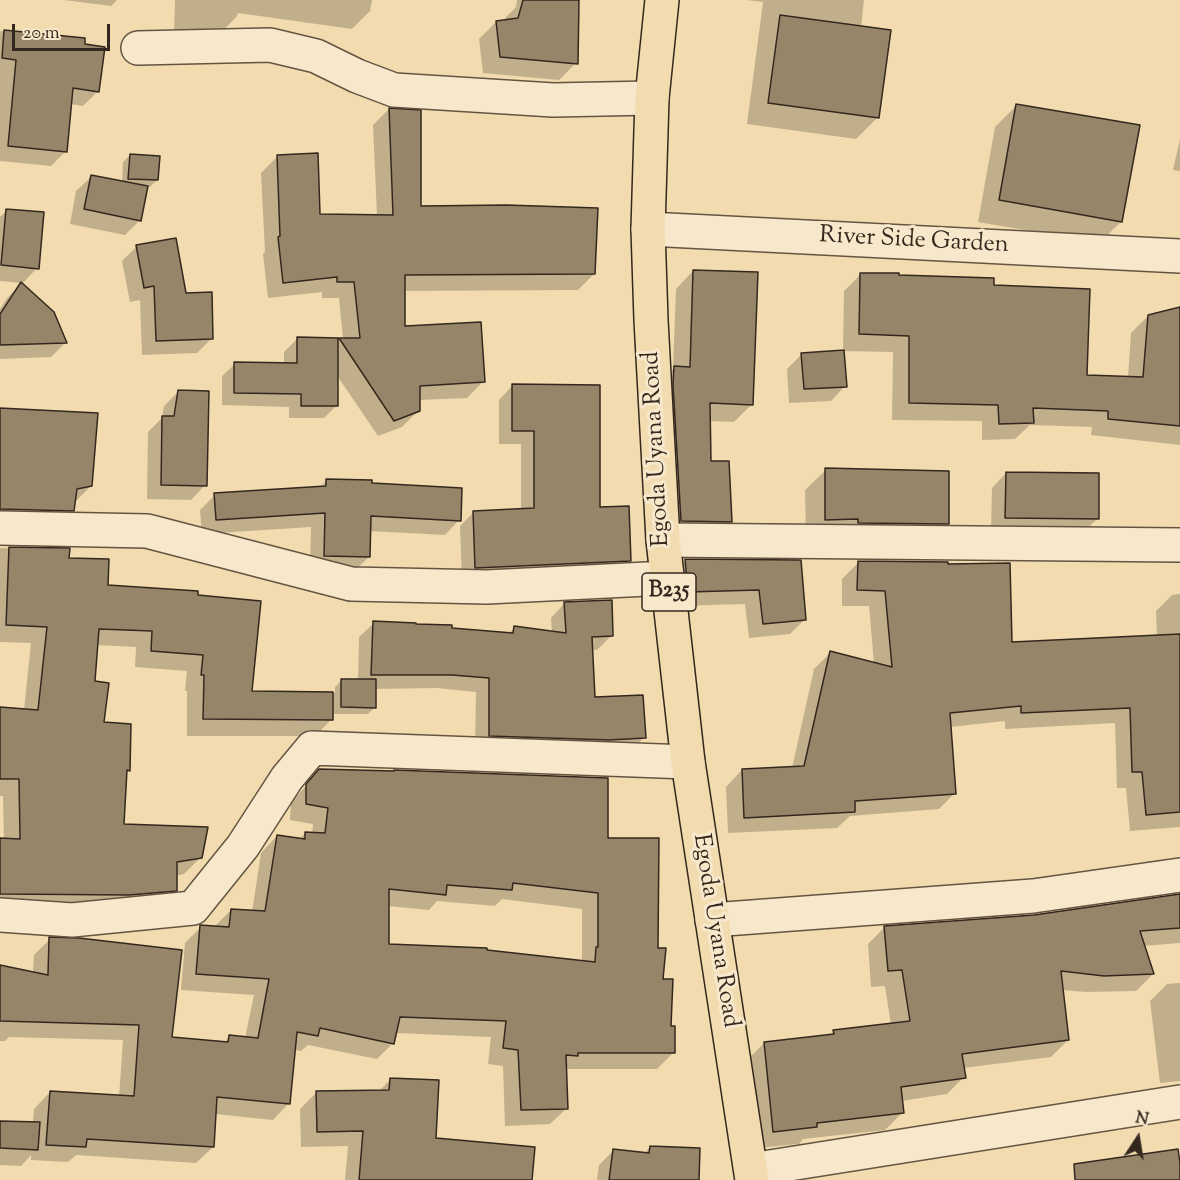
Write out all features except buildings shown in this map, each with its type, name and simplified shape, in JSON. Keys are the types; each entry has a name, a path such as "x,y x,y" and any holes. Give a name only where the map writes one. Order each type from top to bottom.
{"main road":[{"name":"Egoda Uyana Road","path":"662,0 652,98 648,228 663,540 688,762 751,1175"}],"street":[{"path":"138,48 270,45 316,56 357,76 394,90 553,99 652,98"},
{"name":"River Side Garden","path":"648,228 1180,256"},
{"path":"0,528 147,531 351,584 487,587 667,578"},
{"path":"663,540 1180,545"},
{"path":"0,915 72,920 194,908 243,846 287,778 312,748 688,762"},
{"path":"712,920 1033,896 1180,875"},
{"path":"751,1175 1180,1102"}]}
